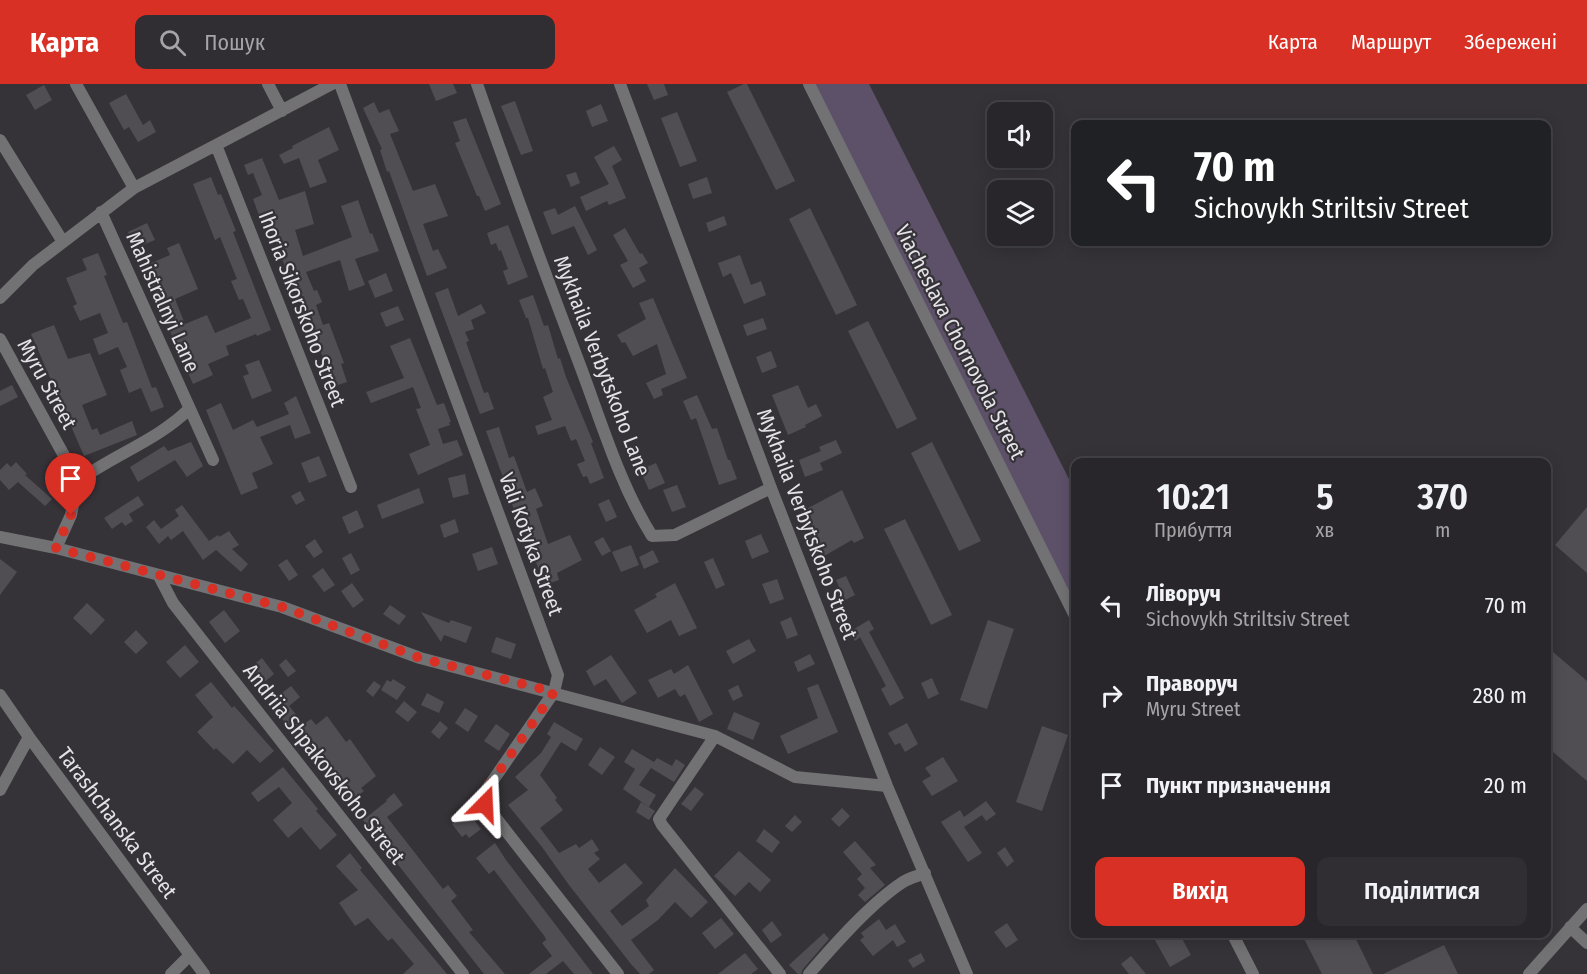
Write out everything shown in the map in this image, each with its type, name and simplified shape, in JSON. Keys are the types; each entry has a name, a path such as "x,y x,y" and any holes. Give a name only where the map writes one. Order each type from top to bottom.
{"street":[{"path":"76,84 134,188"},
{"path":"268,84 282,111"},
{"path":"0,298 33,265 134,188 332,84"},
{"name":"Vali Kotyka Street","path":"340,84 558,675 554,692"},
{"name":"Mykhaila Verbytskoho Lane","path":"477,84 512,185 619,467 639,516 652,536 675,535 771,488"},
{"name":"Mykhaila Verbytskoho Street","path":"620,84 771,488 887,786 967,974"},
{"name":"Viacheslava Chornovola Street","path":"808,84 1071,608"},
{"path":"0,140 63,242"},
{"name":"Ihoria Sikorskoho Street","path":"216,145 351,487"},
{"name":"Mahistralnyi Lane","path":"101,212 213,460"},
{"name":"Myru Street","path":"0,339 78,481"},
{"path":"56,548 71,515 78,481 159,432 189,409"},
{"path":"0,537 56,548 282,607 420,658 715,736 795,777 887,786"},
{"name":"Andriia Shpakovskoho Street","path":"159,576 172,603 463,974"},
{"path":"554,692 487,789 485,804 618,974"},
{"name":"Tarashchanska Street","path":"0,695 204,974"},
{"path":"715,736 659,819 780,974"},
{"path":"0,790 29,737"},
{"path":"809,974 871,910 904,882 925,873"},
{"path":"1529,974 1587,909"},
{"path":"1570,927 1587,943"},
{"path":"1235,938 1253,974"},
{"path":"171,974 190,955"}],"shaded area":[{"path":"809,84 869,84 1071,483 1071,606"}],"building":[{"path":"429,84 453,84 457,93 436,101"},
{"path":"647,84 664,84 668,95 654,100"},
{"path":"747,84 795,181 776,190 727,92"},
{"path":"44,85 52,100 35,110 26,95"},
{"path":"126,94 143,125 150,120 156,132 138,142 129,127 124,130 109,103"},
{"path":"515,101 533,151 521,155 501,106"},
{"path":"374,102 379,113 389,109 399,131 390,134 413,191 435,184 448,216 423,224 433,251 438,249 447,268 427,276 389,171 387,172 380,150 382,149 363,108"},
{"path":"601,104 608,121 592,127 586,111"},
{"path":"677,112 697,161 680,167 661,118"},
{"path":"466,118 501,204 485,211 455,143 460,141 453,122"},
{"path":"329,127 339,150 318,160 327,182 310,188 299,158 284,164 279,155"},
{"path":"614,146 622,160 612,166 626,198 609,205 607,201 586,211 580,197 609,184 594,157"},
{"path":"262,158 279,200 305,191 314,224 295,230 303,256 352,237 341,206 358,200 370,234 372,233 379,251 355,259 365,285 349,291 340,260 306,272 314,291 317,290 322,302 316,305 323,325 329,323 344,363 341,364 347,382 332,387 321,352 319,352 278,249 267,216 260,218 253,199 262,195 253,173 248,175 244,165"},
{"path":"576,172 580,183 571,187 566,175"},
{"path":"211,177 218,195 221,194 236,231 233,232 271,330 226,346 229,355 208,364 213,375 193,384 142,267 170,255 167,248 179,243 198,289 175,299 185,324 207,315 215,333 251,318 243,299 239,300 231,281 237,279 220,237 215,240 193,184"},
{"path":"707,177 712,193 693,199 688,184"},
{"path":"575,206 597,250 588,255 574,226 552,235 543,212 555,208 558,215"},
{"path":"810,208 857,305 836,315 789,219"},
{"path":"724,216 727,225 709,232 706,223"},
{"path":"147,223 155,240 135,248 128,232"},
{"path":"508,225 528,277 508,285 503,271 508,269 501,250 499,251 496,243 491,245 487,233"},
{"path":"625,228 648,263 639,268 646,281 633,288 620,265 628,261 613,235"},
{"path":"98,253 107,275 104,276 123,323 127,322 152,388 156,387 164,407 151,412 141,388 129,393 120,370 127,367 118,347 99,355 93,339 108,333 100,313 80,321 73,306 77,304 66,278 87,270 82,259"},
{"path":"740,255 751,285 761,281 766,295 744,304 731,273 723,277 718,263"},
{"path":"386,273 393,291 375,298 368,281"},
{"path":"448,288 458,316 481,304 486,313 471,320 474,329 465,332 469,341 466,342 484,393 488,392 494,409 480,414 435,293"},
{"path":"533,295 544,326 548,325 558,359 560,358 593,442 591,443 604,478 590,484 587,476 583,477 577,464 585,461 576,439 571,441 565,426 538,435 535,426 552,420 543,397 553,392 545,368 543,369 528,318 519,300"},
{"path":"653,298 687,378 661,389 663,395 654,399 646,383 666,374 657,344 633,356 625,342 622,343 617,335 646,319 639,303"},
{"path":"398,306 404,320 386,327 380,313"},
{"path":"763,318 767,329 747,336 743,325"},
{"path":"868,321 917,419 897,429 848,331"},
{"path":"54,325 68,359 90,353 107,395 82,405 92,430 97,428 100,435 132,421 137,435 84,456 31,334"},
{"path":"410,338 437,405 444,403 451,422 449,422 450,425 438,429 443,444 457,440 463,455 418,475 409,454 430,445 416,409 421,408 413,387 371,403 366,392 404,378 390,346"},
{"path":"771,351 777,367 762,373 756,357"},
{"path":"259,360 272,391 252,399 243,376 249,374 245,365"},
{"path":"12,385 18,397 0,406 0,391"},
{"path":"798,385 808,408 816,404 822,416 788,435 772,395"},
{"path":"697,395 712,429 717,428 737,479 719,485 696,418 691,420 683,401"},
{"path":"296,396 311,433 295,439 290,425 260,437 273,464 252,473 258,488 241,495 206,410 221,403 233,430 253,420 257,427 289,414 284,403"},
{"path":"499,427 509,458 514,456 527,492 535,488 543,506 536,509 548,544 570,535 582,560 557,573 559,580 544,585 520,516 517,517 486,431"},
{"path":"836,440 842,453 820,463 823,470 805,477 799,460 821,451 819,447"},
{"path":"191,442 203,466 187,477 175,460 138,482 130,467 164,446 168,451"},
{"path":"932,442 981,541 959,551 911,453"},
{"path":"319,456 327,476 309,483 301,463"},
{"path":"16,462 27,474 25,475 52,499 45,506 18,482 9,490 0,480 0,470 7,463 11,467"},
{"path":"656,463 665,483 649,490 640,470"},
{"path":"465,474 469,494 453,498 448,478"},
{"path":"677,485 686,507 672,512 663,490"},
{"path":"419,488 424,503 382,519 377,505"},
{"path":"842,490 864,538 854,543 852,540 819,559 812,546 816,544 799,513"},
{"path":"300,491 305,500 296,505 291,496"},
{"path":"138,496 144,505 129,514 133,521 125,526 122,522 112,529 104,518"},
{"path":"609,499 617,517 606,522 598,504"},
{"path":"182,505 209,541 229,531 239,545 232,549 248,564 241,572 216,550 203,560 183,531 171,540 168,536 159,544 146,527 154,520 161,529 179,516 175,510"},
{"path":"1587,507 1587,573 1555,545"},
{"path":"357,510 364,527 349,534 342,517"},
{"path":"455,519 459,532 444,538 440,525"},
{"path":"905,519 952,615 931,625 884,529"},
{"path":"761,534 769,552 752,559 745,541"},
{"path":"603,537 611,551 602,556 594,542"},
{"path":"315,539 323,552 314,558 305,546"},
{"path":"631,545 639,565 621,572 612,552"},
{"path":"492,547 498,564 478,571 472,554"},
{"path":"653,550 659,562 644,569 639,557"},
{"path":"351,553 360,570 351,575 342,558"},
{"path":"713,558 725,585 716,589 704,562"},
{"path":"0,559 17,572 0,595"},
{"path":"287,559 298,575 289,581 278,565"},
{"path":"323,568 335,585 324,592 312,576"},
{"path":"846,576 855,595 845,600 836,580"},
{"path":"777,579 784,599 770,604 762,584"},
{"path":"352,583 364,600 353,608 341,591"},
{"path":"675,583 697,628 679,636 671,620 647,633 634,610 657,597 655,594"},
{"path":"87,603 105,620 91,635 73,618"},
{"path":"390,605 406,616 399,625 383,614"},
{"path":"224,610 240,631 225,643 209,622"},
{"path":"421,612 449,623 451,620 472,627 466,643 444,635 441,642"},
{"path":"791,617 798,635 787,639 780,622"},
{"path":"869,620 874,629 869,632 904,698 890,706 881,689 886,686 860,637 855,641 849,632"},
{"path":"988,620 1014,629 987,709 960,700"},
{"path":"136,630 148,643 136,654 124,642"},
{"path":"496,637 516,644 511,659 491,652"},
{"path":"749,639 756,651 733,664 726,651"},
{"path":"185,645 199,662 180,678 166,662"},
{"path":"1551,650 1587,681 1587,781 1551,750"},
{"path":"810,654 815,664 798,672 794,662"},
{"path":"611,655 637,693 622,703 606,679 594,686 586,671"},
{"path":"262,658 274,674 258,687 246,671"},
{"path":"286,659 296,671 288,677 279,665"},
{"path":"688,665 713,714 699,722 685,694 680,697 675,689 658,698 648,680 671,669 674,674"},
{"path":"932,678 939,694 928,699 921,683"},
{"path":"393,679 406,687 397,700 381,690 387,680 391,682"},
{"path":"374,681 381,686 373,697 366,691"},
{"path":"211,682 232,708 234,706 274,751 260,763 247,750 233,764 216,748 214,750 197,732 213,717 195,695"},
{"path":"818,684 838,732 788,754 780,736 818,718 807,688"},
{"path":"738,685 743,696 733,701 728,690"},
{"path":"291,686 300,697 289,706 304,724 311,719 316,725 327,716 346,742 350,739 376,776 361,788 364,791 350,802 269,703"},
{"path":"427,693 444,702 439,713 421,705"},
{"path":"404,701 417,712 408,722 395,712"},
{"path":"465,708 478,716 468,732 455,723"},
{"path":"734,712 760,723 753,740 727,729"},
{"path":"440,721 448,728 439,739 431,732"},
{"path":"554,722 583,739 576,751 561,742 540,775 563,810 540,828 559,853 576,844 579,848 592,839 599,850 594,853 600,859 588,869 599,883 625,863 643,883 610,911 622,926 649,906 646,900 675,868 708,902 691,918 675,902 658,920 631,940 654,970 649,974 640,974 631,964 508,805 528,790 515,777 541,753 551,737 547,734"},
{"path":"907,723 918,744 905,752 900,743 895,745 888,733"},
{"path":"496,724 510,734 499,751 484,741"},
{"path":"1042,726 1068,735 1042,811 1016,802"},
{"path":"600,747 615,757 602,775 588,765"},
{"path":"632,749 654,762 657,758 672,766 676,759 685,765 674,782 651,768 639,785 656,795 649,807 623,789 635,769 624,762"},
{"path":"943,757 958,781 932,796 922,781 931,776 925,768"},
{"path":"283,767 337,835 320,850 301,827 288,838 273,820 292,803 279,787 258,802 251,793"},
{"path":"695,787 704,794 691,811 681,804"},
{"path":"394,793 403,805 387,817 443,889 448,885 457,896 451,901 473,930 469,932 505,974 484,974 363,820"},
{"path":"986,801 996,814 986,821 982,815 964,827 982,853 968,862 941,822 960,810 964,817"},
{"path":"641,802 655,811 649,820 636,812"},
{"path":"842,808 850,816 839,827 831,819"},
{"path":"468,812 481,829 469,838 466,834 462,837 452,824"},
{"path":"795,815 802,822 792,832 785,826"},
{"path":"764,829 780,842 772,853 756,841"},
{"path":"855,841 876,865 870,868 885,885 865,902 858,895 865,888 857,879 862,874 843,852"},
{"path":"495,843 593,974 574,974 563,961 546,974 529,974 552,956 542,943 546,940 545,937 494,870 489,874 476,858"},
{"path":"1005,847 1014,861 1007,867 997,853"},
{"path":"739,851 771,880 760,892 749,882 735,896 714,876"},
{"path":"350,853 362,868 360,870 447,974 403,974 414,964 392,938 388,941 368,918 355,926 339,903 358,890 336,866"},
{"path":"721,918 734,934 715,949 702,933"},
{"path":"879,919 886,930 895,924 906,942 897,947 893,940 873,956 860,940 864,937 861,933"},
{"path":"772,921 782,935 771,943 762,930"},
{"path":"1007,923 1018,940 1006,948 994,932"},
{"path":"824,933 829,939 801,974 798,974 789,965"},
{"path":"1154,938 1182,938 1191,955 1170,967"},
{"path":"1304,938 1355,938 1373,974 1322,974"},
{"path":"1444,945 1458,974 1383,974"},
{"path":"745,953 758,969 751,974 718,974"},
{"path":"921,953 925,961 913,968 908,960"},
{"path":"1131,956 1146,974 1129,974 1121,964"}],"route":[{"path":"71,515 56,548 282,607 420,658 554,692 487,789 485,804"}]}
